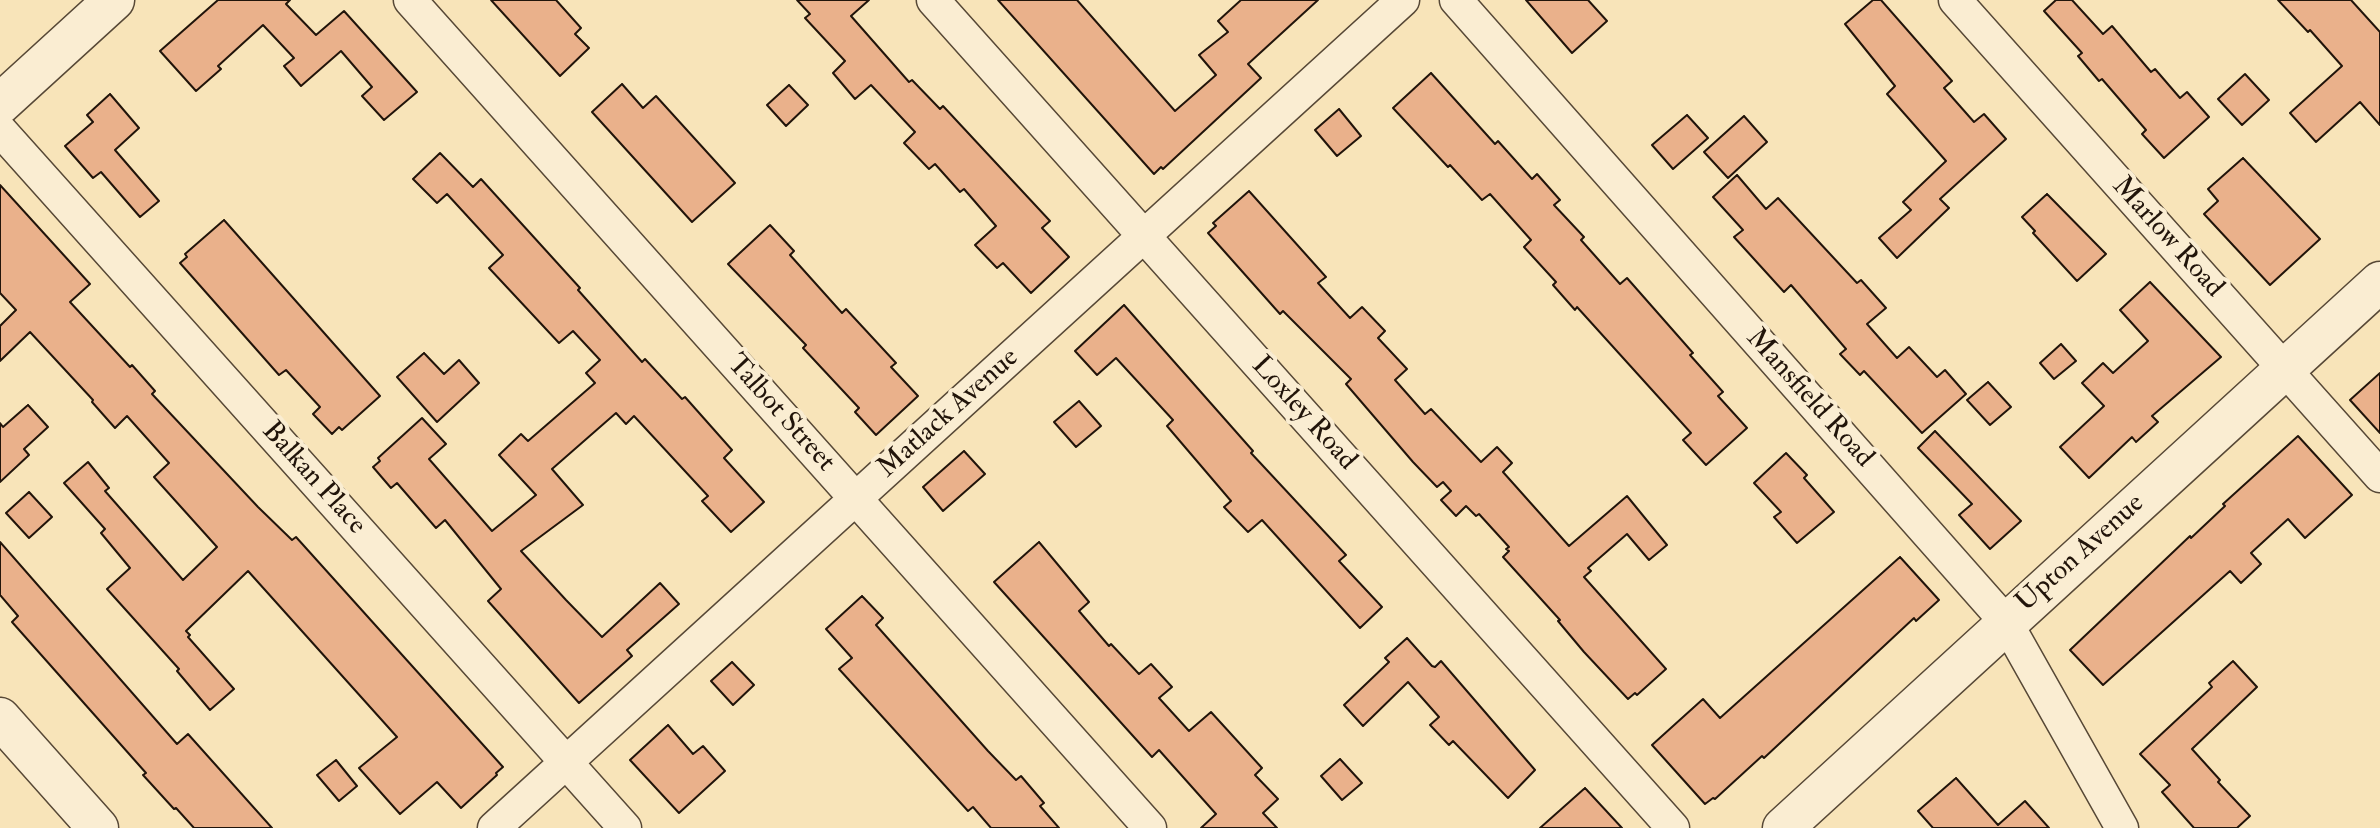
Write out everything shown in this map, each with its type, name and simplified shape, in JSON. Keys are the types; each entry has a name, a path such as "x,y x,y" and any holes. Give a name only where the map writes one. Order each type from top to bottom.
{"street":[{"path":"0,104 114,0"},
{"name":"Talbot Street","path":"410,0 1150,828"},
{"name":"Loxley Road","path":"933,0 1673,828"},
{"name":"Matlack Avenue","path":"494,828 1403,0"},
{"name":"Mansfield Road","path":"1456,0 2006,622 2122,828"},
{"name":"Marlow Road","path":"1955,0 2380,476"},
{"name":"Balkan Place","path":"0,130 625,828"},
{"name":"Upton Avenue","path":"1783,828 2380,282"},
{"path":"0,718 98,828"}],"building":[{"path":"218,0 290,0 286,4 316,35 344,11 417,92 384,120 362,96 372,87 341,51 301,86 284,66 294,58 263,25 196,91 160,51"},
{"path":"491,0 556,0 581,28 575,34 589,48 560,76"},
{"path":"797,0 869,0 851,16 909,82 912,80 940,109 943,106 1050,221 1042,228 1069,257 1031,293 1003,263 997,268 975,245 996,226 964,189 960,192 935,164 929,169 904,143 915,132 871,85 855,99 833,73 845,61 805,18 810,14"},
{"path":"998,0 1077,0 1175,111 1216,75 1199,55 1228,32 1218,21 1241,0 1318,0 1248,64 1261,78 1154,174"},
{"path":"1526,0 1588,0 1607,21 1572,53"},
{"path":"1873,0 1881,0 1952,81 1944,88 1974,122 1984,114 2006,139 1940,199 1949,208 1897,258 1879,238 1911,210 1903,202 1946,161 1887,94 1895,86 1845,24"},
{"path":"2056,0 2072,0 2103,34 2112,26 2151,72 2155,69 2180,98 2187,92 2209,117 2164,158 2142,134 2146,130 2102,79 2099,81 2078,56 2082,53 2044,11"},
{"path":"2278,0 2351,0 2380,32 2380,125 2360,102 2316,142 2290,113 2342,66"},
{"path":"1431,73 1495,144 1498,141 1532,179 1537,174 1560,200 1554,205 1584,237 1581,240 1620,284 1627,278 1723,392 1718,396 1747,428 1706,465 1683,440 1691,433 1577,307 1575,310 1553,285 1556,282 1524,247 1531,240 1490,194 1482,200 1393,108"},
{"path":"2245,74 2269,100 2242,125 2218,99"},
{"path":"622,84 643,108 656,96 735,183 692,222 592,112"},
{"path":"789,85 808,105 786,126 767,105"},
{"path":"110,94 139,128 115,150 159,201 140,217 101,172 93,178 65,146 93,122 87,115"},
{"path":"1339,109 1361,136 1337,156 1315,130"},
{"path":"1687,115 1708,138 1673,169 1652,145"},
{"path":"1744,116 1767,142 1728,178 1704,152"},
{"path":"440,153 473,187 481,179 642,362 645,359 682,399 685,397 732,450 724,458 764,502 731,532 702,501 708,496 634,416 626,424 616,413 552,469 583,505 521,551 566,600 602,637 660,583 679,604 627,650 632,656 579,703 488,601 501,589 445,520 436,528 397,483 391,488 373,467 380,461 378,458 422,418 446,444 429,459 492,531 536,495 499,455 521,434 528,441 595,383 586,373 600,360 573,331 559,343 489,268 503,255 447,194 437,203 413,179"},
{"path":"2243,158 2320,239 2270,285 2204,214 2218,201 2208,189"},
{"path":"1737,175 1766,209 1778,198 1857,283 1861,280 1886,308 1867,324 1897,358 1909,347 1937,377 1945,370 1966,394 1922,433 1864,371 1860,375 1840,354 1846,349 1791,285 1784,292 1734,237 1743,230 1713,197"},
{"path":"0,185 90,284 70,302 130,367 132,365 155,391 152,394 258,507 292,540 296,537 503,767 461,808 437,782 400,814 359,768 397,737 248,571 186,631 234,689 210,710 177,671 179,669 107,589 130,568 101,533 105,529 64,483 88,462 109,488 105,491 183,580 217,547 154,477 169,463 127,416 115,428 30,332 0,361 0,326 16,310 0,293"},
{"path":"1249,191 1326,277 1318,283 1350,318 1362,307 1385,331 1378,338 1407,369 1395,380 1425,414 1431,409 1481,462 1497,447 1512,463 1503,472 1569,546 1627,496 1667,545 1649,560 1627,534 1588,568 1591,571 1584,577 1666,669 1637,695 1635,693 1628,699 1584,652 1560,620 1503,557 1509,547 1479,514 1476,516 1466,506 1456,516 1441,500 1451,491 1443,482 1437,487 1413,462 1346,384 1351,379 1283,311 1280,314 1208,233 1216,226 1213,223"},
{"path":"2047,194 2106,254 2077,281 2022,217"},
{"path":"224,220 380,396 342,430 339,427 332,434 313,414 320,407 286,370 279,375 180,263 187,257 185,254"},
{"path":"770,225 794,251 790,255 842,313 846,309 896,363 891,367 918,396 876,435 855,412 859,408 803,348 806,345 728,264"},
{"path":"2150,282 2221,357 2152,416 2158,422 2136,442 2132,437 2089,478 2060,447 2104,406 2082,383 2103,363 2113,373 2148,341 2120,310"},
{"path":"1124,305 1253,451 1251,453 1346,555 1339,561 1382,607 1360,628 1262,520 1248,532 1224,507 1231,501 1167,426 1173,420 1116,358 1097,375 1075,351"},
{"path":"2061,344 2076,361 2054,379 2040,363"},
{"path":"424,353 444,374 459,360 479,383 437,422 397,377"},
{"path":"2380,373 2380,433 2350,400"},
{"path":"1988,382 2011,407 1990,425 1967,400"},
{"path":"1079,401 1101,426 1076,447 1054,422"},
{"path":"28,405 48,427 24,449 29,455 0,482 0,423 3,427"},
{"path":"1935,431 2021,521 1990,549 1959,515 1972,504 1918,448"},
{"path":"2298,436 2352,495 2305,538 2288,519 2251,553 2261,564 2241,583 2230,571 2103,685 2070,650"},
{"path":"964,451 985,474 943,511 923,487"},
{"path":"1786,453 1807,475 1804,478 1834,512 1797,543 1774,517 1781,512 1754,483"},
{"path":"29,492 52,517 29,538 6,513"},
{"path":"0,542 177,744 188,734 272,828 194,828 174,809 143,775 146,773 12,622 18,616 0,595"},
{"path":"1039,542 1089,602 1079,611 1109,646 1111,644 1139,674 1151,664 1172,687 1159,698 1189,731 1211,712 1262,768 1255,775 1278,799 1263,813 1277,828 1201,828 1216,814 1159,750 1152,757 994,582"},
{"path":"1900,557 1939,600 1916,621 1914,618 1764,758 1762,756 1715,799 1705,804 1652,745 1703,699 1720,718"},
{"path":"862,596 883,618 876,625 988,751 1016,780 1021,776 1044,803 1040,806 1059,828 991,828 973,807 968,811 839,669 852,658 826,629"},
{"path":"1407,638 1432,666 1441,661 1535,770 1508,798 1453,741 1449,745 1430,725 1439,717 1408,682 1363,726 1344,705 1389,662 1385,658"},
{"path":"2233,661 2257,687 2192,749 2250,816 2237,828 2194,828 2162,792 2170,785 2140,754 2212,687 2209,683"},
{"path":"732,662 754,685 733,705 711,681"},
{"path":"668,725 693,754 703,746 725,771 679,813 630,760"},
{"path":"1340,759 1362,783 1342,800 1321,776"},
{"path":"336,760 357,786 339,801 317,775"},
{"path":"1956,778 1998,825 2025,801 2049,828 1933,828 1918,811"},
{"path":"1585,788 1622,828 1540,828"}]}
